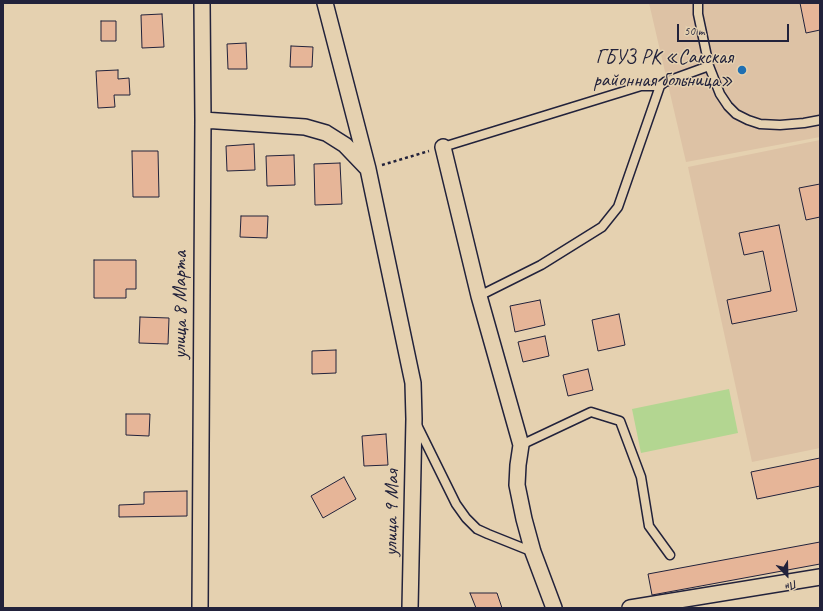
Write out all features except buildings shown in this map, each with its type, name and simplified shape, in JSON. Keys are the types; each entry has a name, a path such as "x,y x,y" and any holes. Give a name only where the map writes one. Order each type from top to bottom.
{"street":[{"name":"улица 8 Марта","path":"200,608 203,120 202,3"},
{"name":"улица 9 Мая","path":"325,3 368,169 413,383 414,419 410,608"},
{"path":"203,120 305,127 326,134 345,145 368,169"},
{"path":"443,147 479,296 521,445 517,485 533,552 554,608"},
{"path":"630,608 820,577"}],"lane":[{"path":"698,3 698,14 709,66 720,94 728,106 736,114 760,124 780,125 820,120"},
{"path":"479,296 541,265 602,227 618,207 660,86 665,82 709,66"},
{"path":"443,147 642,86 660,86"},
{"path":"521,445 591,412 620,420 641,478 649,526 670,555"},
{"path":"414,419 456,504 466,518 477,528 488,534 533,552"}],"path":[{"path":"368,169 443,147"}],"shaded area":[{"name":"ГБУЗ РК «Сакская районная больница»","path":"649,3 820,3 820,137 686,162"},
{"path":"820,140 820,448 752,462 688,167"}],"green space":[{"path":"729,389 738,433 641,453 632,409"}],"place":[{"name":"ГБУЗ РК «Сакская районная больница»","path":"742,70"}]}
